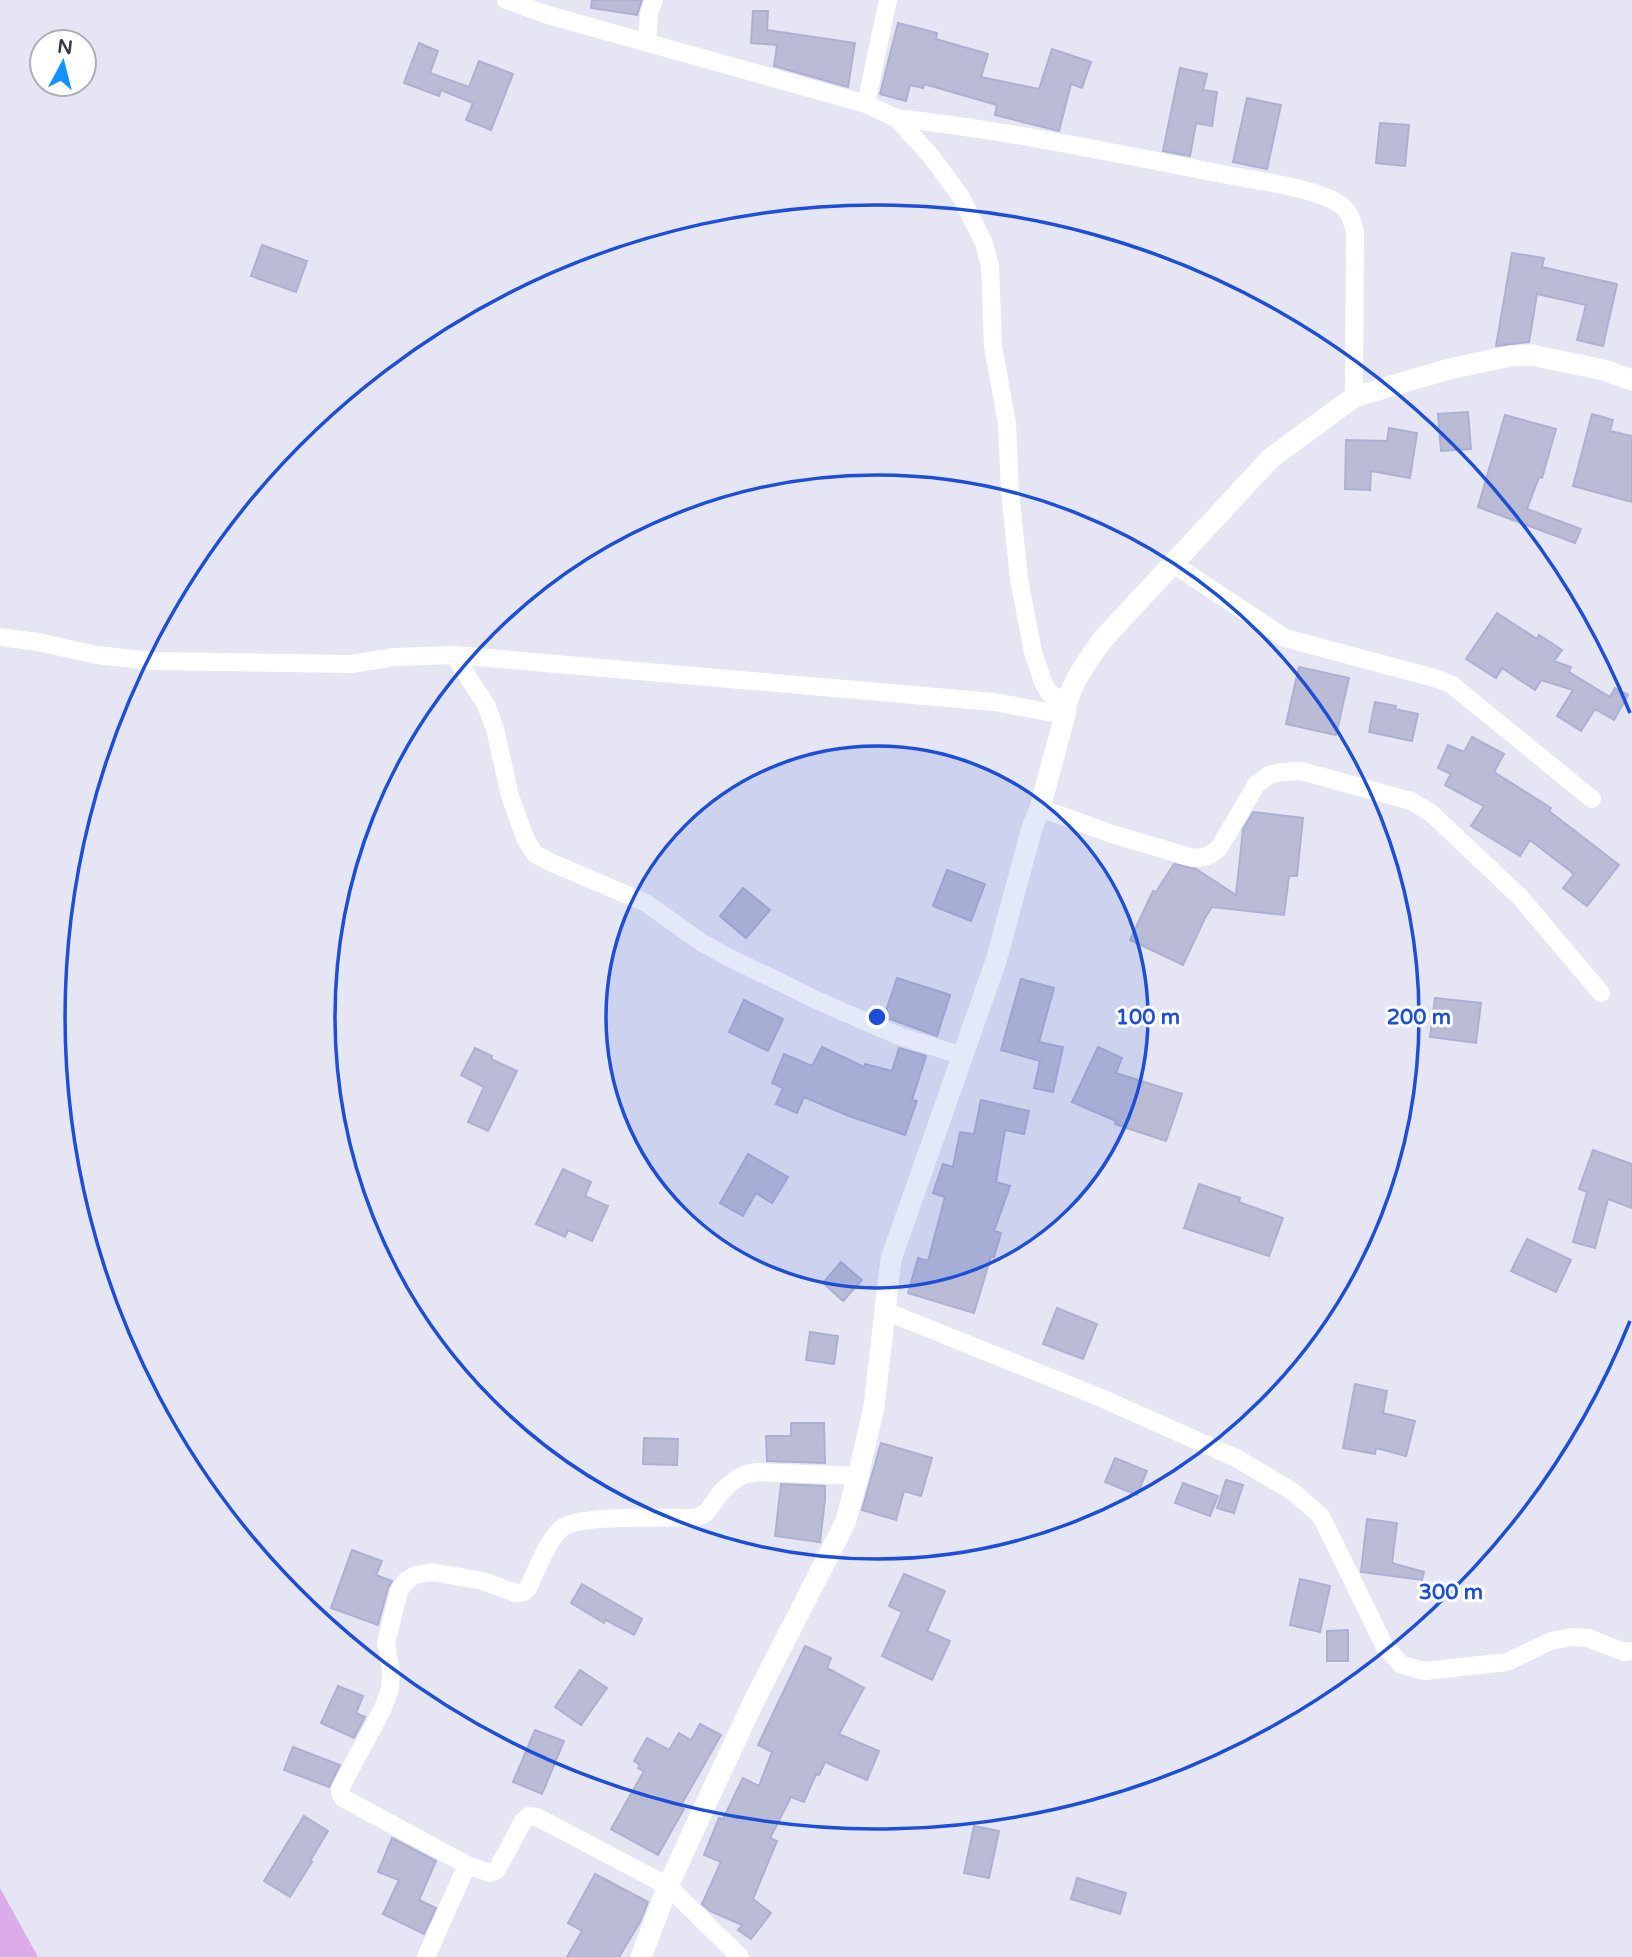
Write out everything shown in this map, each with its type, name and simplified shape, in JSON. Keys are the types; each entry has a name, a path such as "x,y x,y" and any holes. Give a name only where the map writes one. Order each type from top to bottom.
{"street":[{"path":"506,0 548,15 866,104 896,118 1108,152 1303,190 1335,201 1349,212 1356,232 1354,397"},
{"path":"647,42 649,14 654,0"},
{"path":"866,104 888,0"},
{"path":"896,118 930,156 961,197 984,243 990,266 993,346 1007,424 1010,491 1019,579 1033,652 1043,682 1049,693 1065,709"},
{"path":"640,1957 668,1886 754,1702 845,1523 859,1476 874,1406 891,1259 996,961 1065,709 1084,665 1103,639 1271,458 1354,397 1448,369 1510,356 1531,355 1604,370 1632,380"},
{"path":"1173,564 1285,638 1452,685 1592,799"},
{"path":"0,637 152,662 350,664 394,657 454,655 1065,709"},
{"path":"454,655 486,705 495,729 510,796 526,840 535,853 550,862 646,902 701,942 825,1004 899,1035 963,1056"},
{"path":"1040,808 1193,858 1205,858 1219,848 1256,785 1269,775 1301,771 1411,801 1431,813 1520,897 1601,993"},
{"path":"885,1311 1100,1397 1236,1458 1292,1491 1321,1516 1385,1647 1402,1665 1424,1671 1507,1662 1551,1641 1572,1637 1588,1638 1625,1652 1632,1651"},
{"path":"740,1957 668,1886 533,1816 523,1821 495,1872 489,1873 467,1865 343,1798 340,1792 390,1689 391,1671 386,1643 390,1618 399,1591 406,1581 415,1575 432,1572 524,1592 553,1538 562,1527 575,1521 695,1518 706,1513 722,1490 746,1474 758,1472 859,1476"},
{"path":"426,1957 467,1865"}],"shaded area":[{"path":"0,1888 38,1957 0,1957"}],"building":[{"path":"592,0 642,0 637,15 591,8"},
{"path":"753,11 768,11 767,30 855,43 848,87 774,66 777,45 751,43"},
{"path":"898,23 937,33 936,39 988,54 981,77 1039,89 1052,49 1091,62 1082,88 1071,84 1059,131 995,115 997,105 924,84 923,88 910,85 906,101 880,94"},
{"path":"419,43 438,51 430,73 469,87 479,61 513,74 491,130 466,120 473,103 441,90 439,96 404,83"},
{"path":"1180,68 1207,74 1203,90 1217,92 1212,126 1196,123 1190,156 1163,151"},
{"path":"1247,98 1281,105 1267,169 1233,162"},
{"path":"1380,123 1409,125 1405,166 1376,163"},
{"path":"262,245 307,261 296,292 251,276"},
{"path":"1512,253 1544,258 1542,267 1617,284 1603,346 1577,340 1586,305 1537,294 1529,342 1496,346"},
{"path":"1468,412 1471,449 1441,451 1438,414"},
{"path":"1592,414 1613,420 1610,431 1632,436 1632,502 1573,486"},
{"path":"1505,415 1556,429 1542,478 1539,477 1527,509 1581,529 1575,543 1478,507"},
{"path":"1389,428 1417,433 1410,478 1371,471 1370,490 1345,489 1346,440 1387,441"},
{"path":"1497,613 1537,639 1539,635 1562,650 1554,661 1571,667 1569,672 1610,697 1615,688 1628,695 1614,720 1595,709 1581,731 1557,716 1573,690 1541,680 1535,690 1502,668 1496,678 1466,659"},
{"path":"1299,667 1349,678 1336,735 1286,724"},
{"path":"1375,702 1418,714 1412,741 1369,732"},
{"path":"1472,737 1504,754 1494,772 1551,808 1549,811 1619,865 1587,906 1563,888 1574,874 1530,840 1520,856 1471,826 1484,806 1445,785 1451,774 1438,768 1448,745 1464,752"},
{"path":"1253,812 1303,818 1297,876 1289,876 1284,915 1212,907 1183,965 1130,940 1153,891 1156,892 1174,864 1196,869 1236,895 1243,829"},
{"path":"947,870 985,884 971,921 933,906"},
{"path":"743,888 770,910 746,938 720,916"},
{"path":"897,978 950,995 937,1036 884,1017"},
{"path":"1021,979 1054,988 1039,1042 1063,1047 1053,1092 1034,1088 1040,1061 1001,1050"},
{"path":"1435,998 1481,1003 1476,1043 1430,1037"},
{"path":"744,1000 783,1019 768,1051 729,1032"},
{"path":"822,1047 864,1067 865,1064 892,1071 899,1048 926,1056 912,1100 917,1101 905,1135 804,1097 797,1113 776,1104 783,1088 772,1083 784,1054 812,1066"},
{"path":"1098,1047 1122,1058 1116,1073 1182,1094 1166,1141 1115,1124 1116,1121 1072,1102"},
{"path":"475,1048 517,1071 488,1131 468,1122 484,1087 461,1075"},
{"path":"981,1100 1029,1111 1024,1134 1005,1130 996,1182 1010,1186 994,1231 1001,1233 994,1257 991,1256 974,1313 908,1293 918,1258 928,1261 945,1197 933,1193 943,1164 953,1167 960,1132 974,1134"},
{"path":"1593,1150 1632,1164 1632,1208 1608,1199 1595,1248 1573,1242 1587,1192 1579,1189"},
{"path":"748,1154 788,1177 772,1203 756,1193 743,1216 720,1203"},
{"path":"563,1169 591,1182 585,1196 608,1206 592,1241 568,1230 565,1237 536,1224"},
{"path":"1199,1184 1240,1198 1239,1202 1283,1218 1269,1256 1184,1228"},
{"path":"1527,1239 1571,1260 1556,1292 1511,1271"},
{"path":"841,1262 862,1280 843,1301 823,1283"},
{"path":"1057,1308 1097,1324 1083,1359 1043,1344"},
{"path":"810,1332 838,1336 834,1364 806,1360"},
{"path":"1355,1384 1387,1391 1383,1413 1415,1421 1406,1456 1376,1448 1375,1454 1343,1448"},
{"path":"791,1423 824,1423 825,1463 767,1461 766,1436 791,1436"},
{"path":"644,1438 678,1439 677,1465 643,1464"},
{"path":"881,1443 932,1458 921,1496 904,1491 896,1520 862,1510"},
{"path":"1115,1458 1147,1471 1137,1495 1105,1482"},
{"path":"1226,1480 1243,1485 1234,1513 1217,1508"},
{"path":"1183,1483 1218,1496 1210,1516 1175,1503"},
{"path":"781,1484 825,1486 820,1542 775,1536"},
{"path":"1367,1519 1397,1523 1392,1563 1424,1572 1422,1580 1361,1572"},
{"path":"352,1550 382,1561 376,1575 392,1581 378,1625 331,1608"},
{"path":"904,1574 945,1591 927,1631 950,1641 932,1680 882,1656 902,1612 889,1606"},
{"path":"1300,1579 1330,1586 1320,1632 1290,1625"},
{"path":"582,1584 642,1619 634,1635 606,1620 604,1623 571,1603"},
{"path":"1348,1630 1348,1661 1327,1661 1327,1631"},
{"path":"805,1646 831,1658 827,1668 864,1688 839,1734 879,1751 867,1780 825,1762 819,1775 816,1774 804,1802 791,1797 770,1838 777,1841 753,1899 771,1913 751,1939 738,1930 742,1925 710,1911 702,1904 721,1862 704,1855 719,1818 723,1819 743,1778 759,1786 772,1752 758,1745"},
{"path":"580,1670 607,1688 581,1725 555,1707"},
{"path":"338,1686 363,1696 356,1713 365,1717 354,1738 321,1723"},
{"path":"700,1724 721,1735 680,1807 684,1809 658,1855 611,1829 644,1771 638,1768 640,1765 634,1761 647,1738 669,1750 679,1733 691,1740"},
{"path":"535,1730 564,1741 542,1794 513,1782"},
{"path":"293,1747 340,1765 329,1787 284,1770"},
{"path":"304,1816 328,1831 290,1897 264,1881"},
{"path":"974,1826 999,1831 989,1878 964,1873"},
{"path":"392,1838 436,1861 419,1900 436,1908 424,1934 383,1914 399,1880 378,1872"},
{"path":"595,1874 648,1902 640,1922 619,1957 567,1957 582,1931 568,1923"},
{"path":"1077,1878 1126,1893 1120,1914 1071,1899"}]}
